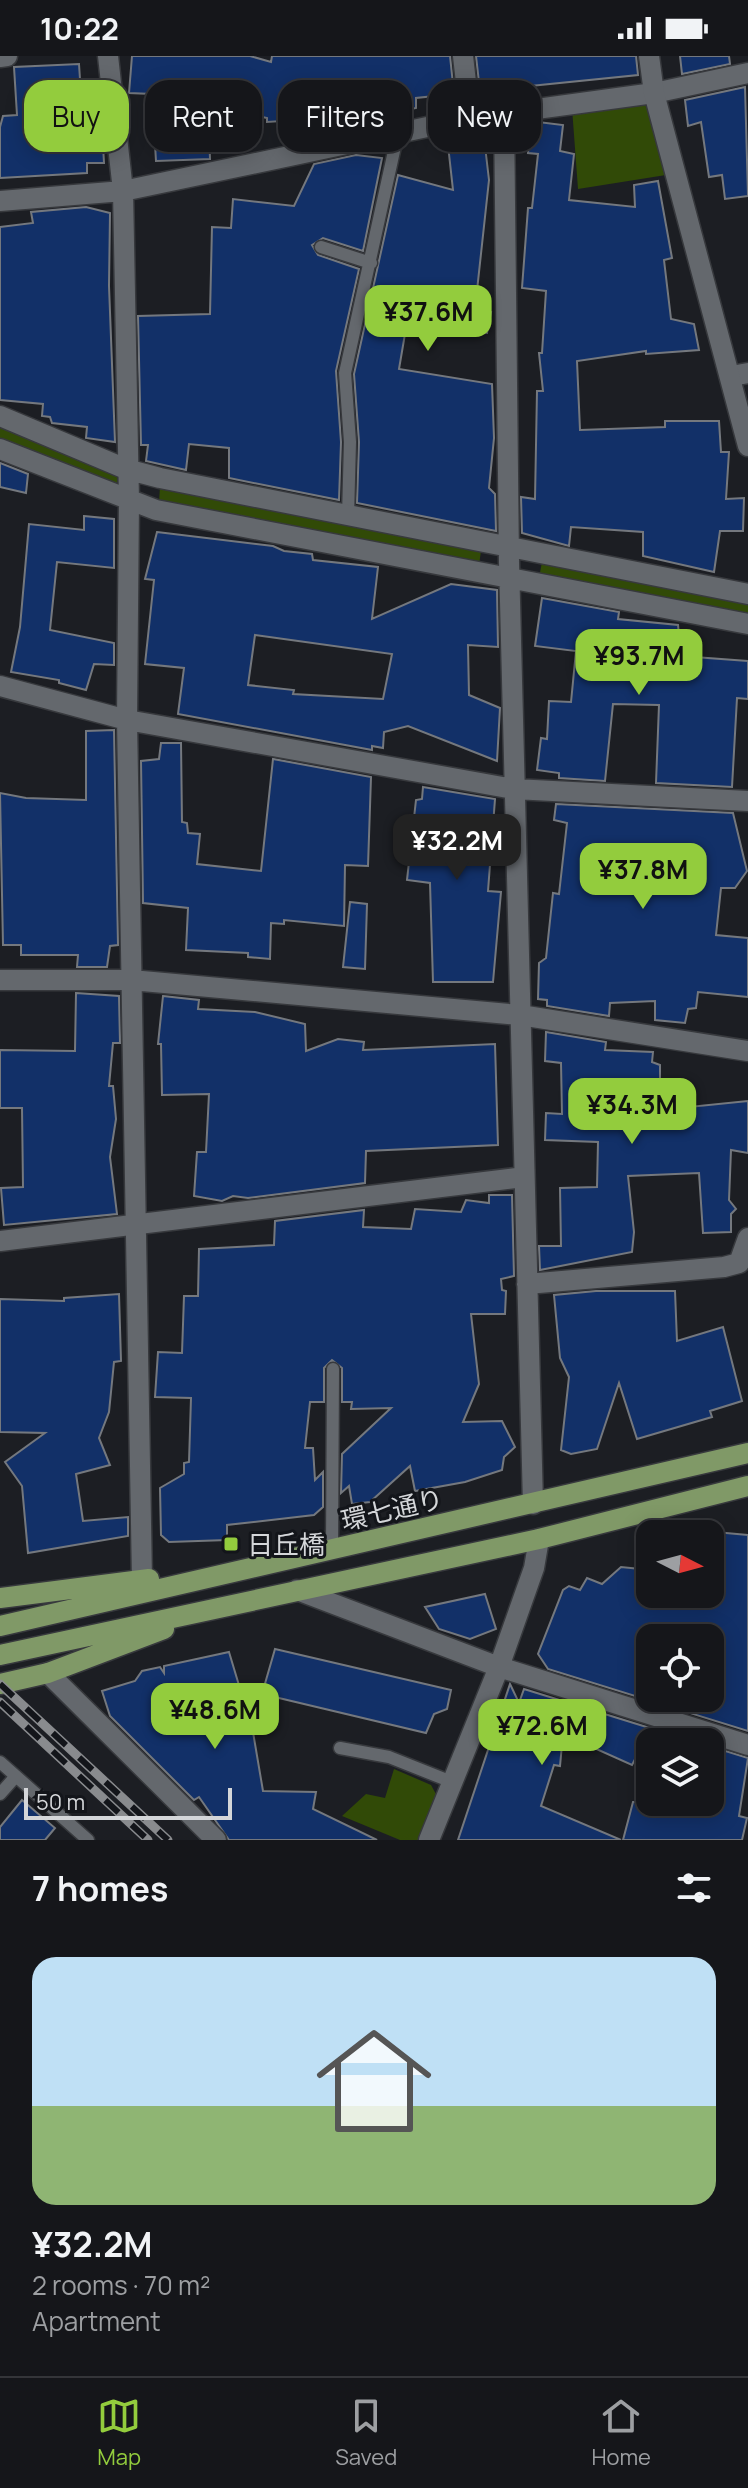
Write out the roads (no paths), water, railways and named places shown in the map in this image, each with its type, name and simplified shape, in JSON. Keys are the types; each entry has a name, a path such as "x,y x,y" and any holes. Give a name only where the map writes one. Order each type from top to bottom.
{"main road":[{"name":"環七通り","path":"0,1626 748,1453"},
{"path":"0,1655 539,1539 748,1486"},
{"path":"0,1598 142,1580 201,1578"},
{"path":"0,1684 48,1673 208,1610"}],"street":[{"path":"0,57 7,56"},
{"path":"108,56 123,191 129,500 127,720 142,1580"},
{"path":"463,56 466,80"},
{"path":"649,56 654,93 739,374 748,446"},
{"path":"541,108 654,93 748,73"},
{"path":"0,201 123,191 308,152"},
{"path":"505,152 509,580 533,1504"},
{"path":"0,416 126,469 748,594"},
{"path":"0,449 129,500 235,527 748,624"},
{"path":"0,686 127,720 514,789 748,801"},
{"path":"0,980 131,980 520,1015 748,1051"},
{"path":"0,1241 524,1177"},
{"path":"527,1284 724,1267 739,1263 748,1238"},
{"path":"429,1840 499,1667 534,1568 539,1539"},
{"path":"297,1590 499,1667 748,1745"},
{"path":"48,1673 216,1840"}],"lane":[{"path":"348,516 350,442 345,373 394,152"},
{"path":"321,247 371,263"},
{"path":"332,1549 333,1369"},
{"path":"340,1748 389,1757 452,1782"},
{"path":"0,1762 88,1840"},
{"path":"0,1794 16,1776"}],"railway":[{"path":"0,1684 168,1840"},
{"path":"0,1702 148,1840"}],"place":[{"name":"日丘橋","path":"231,1544"}]}
